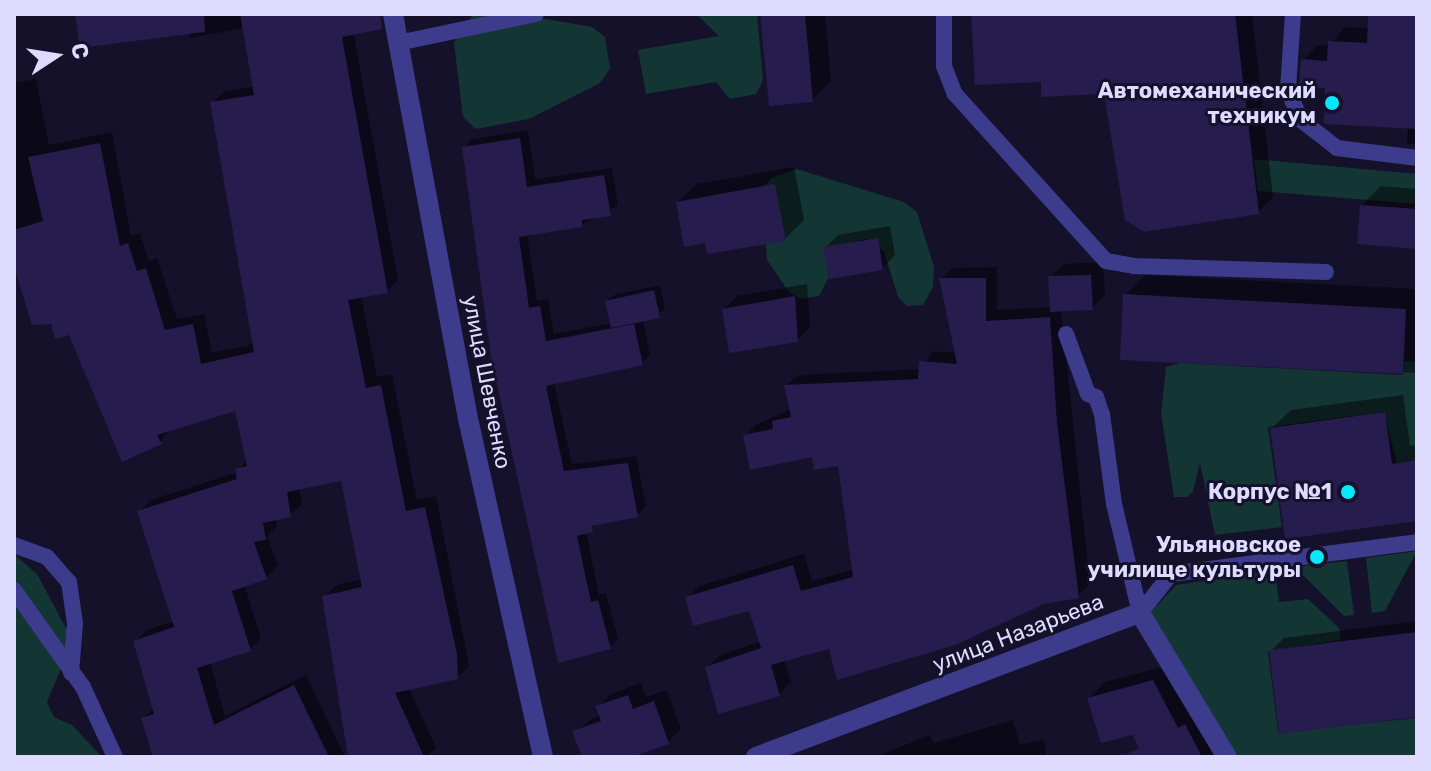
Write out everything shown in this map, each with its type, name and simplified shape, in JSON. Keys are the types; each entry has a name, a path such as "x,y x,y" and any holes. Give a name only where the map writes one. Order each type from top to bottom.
{"street":[{"name":"улица Шевченко","path":"393,14 469,423 543,757"},
{"name":"улица Назарьева","path":"756,757 1140,613 1227,757"}],"lane":[{"path":"398,43 536,14"},
{"path":"944,14 944,66 955,94 1106,261 1133,266 1326,272"},
{"path":"1293,14 1288,90 1301,120 1337,148 1417,158"},
{"path":"1066,334 1088,394 1096,397 1102,414 1114,504 1140,613"},
{"path":"1140,613 1171,574 1417,542"},
{"path":"14,545 47,557 69,582 75,623 71,673"},
{"path":"14,590 71,673 115,757"}],"green space":[{"path":"473,14 517,14 592,27 605,37 610,69 600,83 529,119 476,129 463,117 454,43"},
{"path":"696,14 757,14 763,80 756,94 730,99 716,82 646,94 638,50 719,36"},
{"path":"1254,159 1417,174 1417,204 1258,191"},
{"path":"797,169 904,202 917,212 934,267 933,287 923,305 907,306 898,297 884,251 864,239 852,243 836,263 819,296 800,299 789,292 767,260 762,190 771,178"},
{"path":"1404,361 1417,362 1417,460 1397,463 1384,412 1268,427 1282,527 1215,535 1200,463 1193,491 1187,497 1174,497 1161,414 1166,367 1180,363 1403,375"},
{"path":"1417,551 1385,611 1372,613 1366,558"},
{"path":"14,554 37,574 68,632 70,646 47,702 54,717 72,725 102,757 14,757"},
{"path":"1347,561 1354,615 1344,616 1295,567"},
{"path":"1275,570 1279,602 1308,599 1339,628 1341,640 1268,651 1278,732 1417,718 1417,757 1233,757 1151,612 1176,585"}],"building":[{"path":"75,14 204,14 205,32 80,48"},
{"path":"240,14 380,14 382,29 342,37 388,293 348,300 366,388 381,385 406,511 425,507 457,654 458,679 395,693 424,757 348,757 322,596 362,587 341,481 287,492 291,517 263,523 266,540 254,542 267,579 232,591 251,651 197,668 214,725 294,685 329,757 153,757 141,718 154,714 133,641 174,627 137,511 237,479 235,469 247,466 235,411 157,435 162,444 122,462 69,335 55,339 51,324 32,325 14,267 14,230 43,221 28,157 100,143 120,246 128,243 137,271 146,268 165,330 193,324 201,364 254,352 210,102 254,95"},
{"path":"760,14 805,14 813,102 769,106"},
{"path":"971,14 1235,14 1259,214 1144,232 1125,220 1104,94 1041,97 1041,82 975,85"},
{"path":"1368,14 1417,14 1417,129 1324,124 1325,88 1299,87 1301,59 1327,61 1328,41 1367,43"},
{"path":"520,138 527,187 604,175 611,216 582,220 582,227 519,237 529,308 540,306 546,341 634,324 643,365 546,386 564,471 628,463 638,517 592,526 593,532 577,536 591,602 598,600 611,649 558,663 491,357 462,147"},
{"path":"775,184 786,241 707,254 705,243 684,247 676,202"},
{"path":"1360,205 1417,209 1417,249 1357,244"},
{"path":"878,238 883,270 829,279 823,247"},
{"path":"1091,275 1093,310 1050,312 1048,276"},
{"path":"939,278 986,278 986,321 1050,317 1057,423 1079,598 1044,604 955,645 837,680 829,649 771,665 780,696 718,714 705,667 761,648 749,611 693,626 685,597 793,565 801,591 853,577 838,466 814,470 812,457 750,470 743,435 773,429 772,421 791,417 784,385 918,379 919,361 957,364"},
{"path":"654,290 660,318 611,328 605,301"},
{"path":"1123,294 1406,309 1403,374 1120,360"},
{"path":"795,296 798,342 729,353 722,309"},
{"name":"Корпус №1","path":"1385,412 1392,464 1417,460 1417,521 1285,539 1270,428"},
{"path":"1417,632 1417,717 1279,734 1269,650"},
{"path":"1153,680 1178,728 1185,724 1202,757 1121,757 1139,748 1132,735 1101,743 1087,698"},
{"path":"628,695 633,709 654,701 669,744 631,757 582,757 572,731 601,721 595,706"}],"place":[{"name":"Автомеханический техникум","path":"1332,103"},
{"name":"Корпус №1","path":"1348,492"},
{"name":"Ульяновское училище культуры","path":"1317,557"}]}
